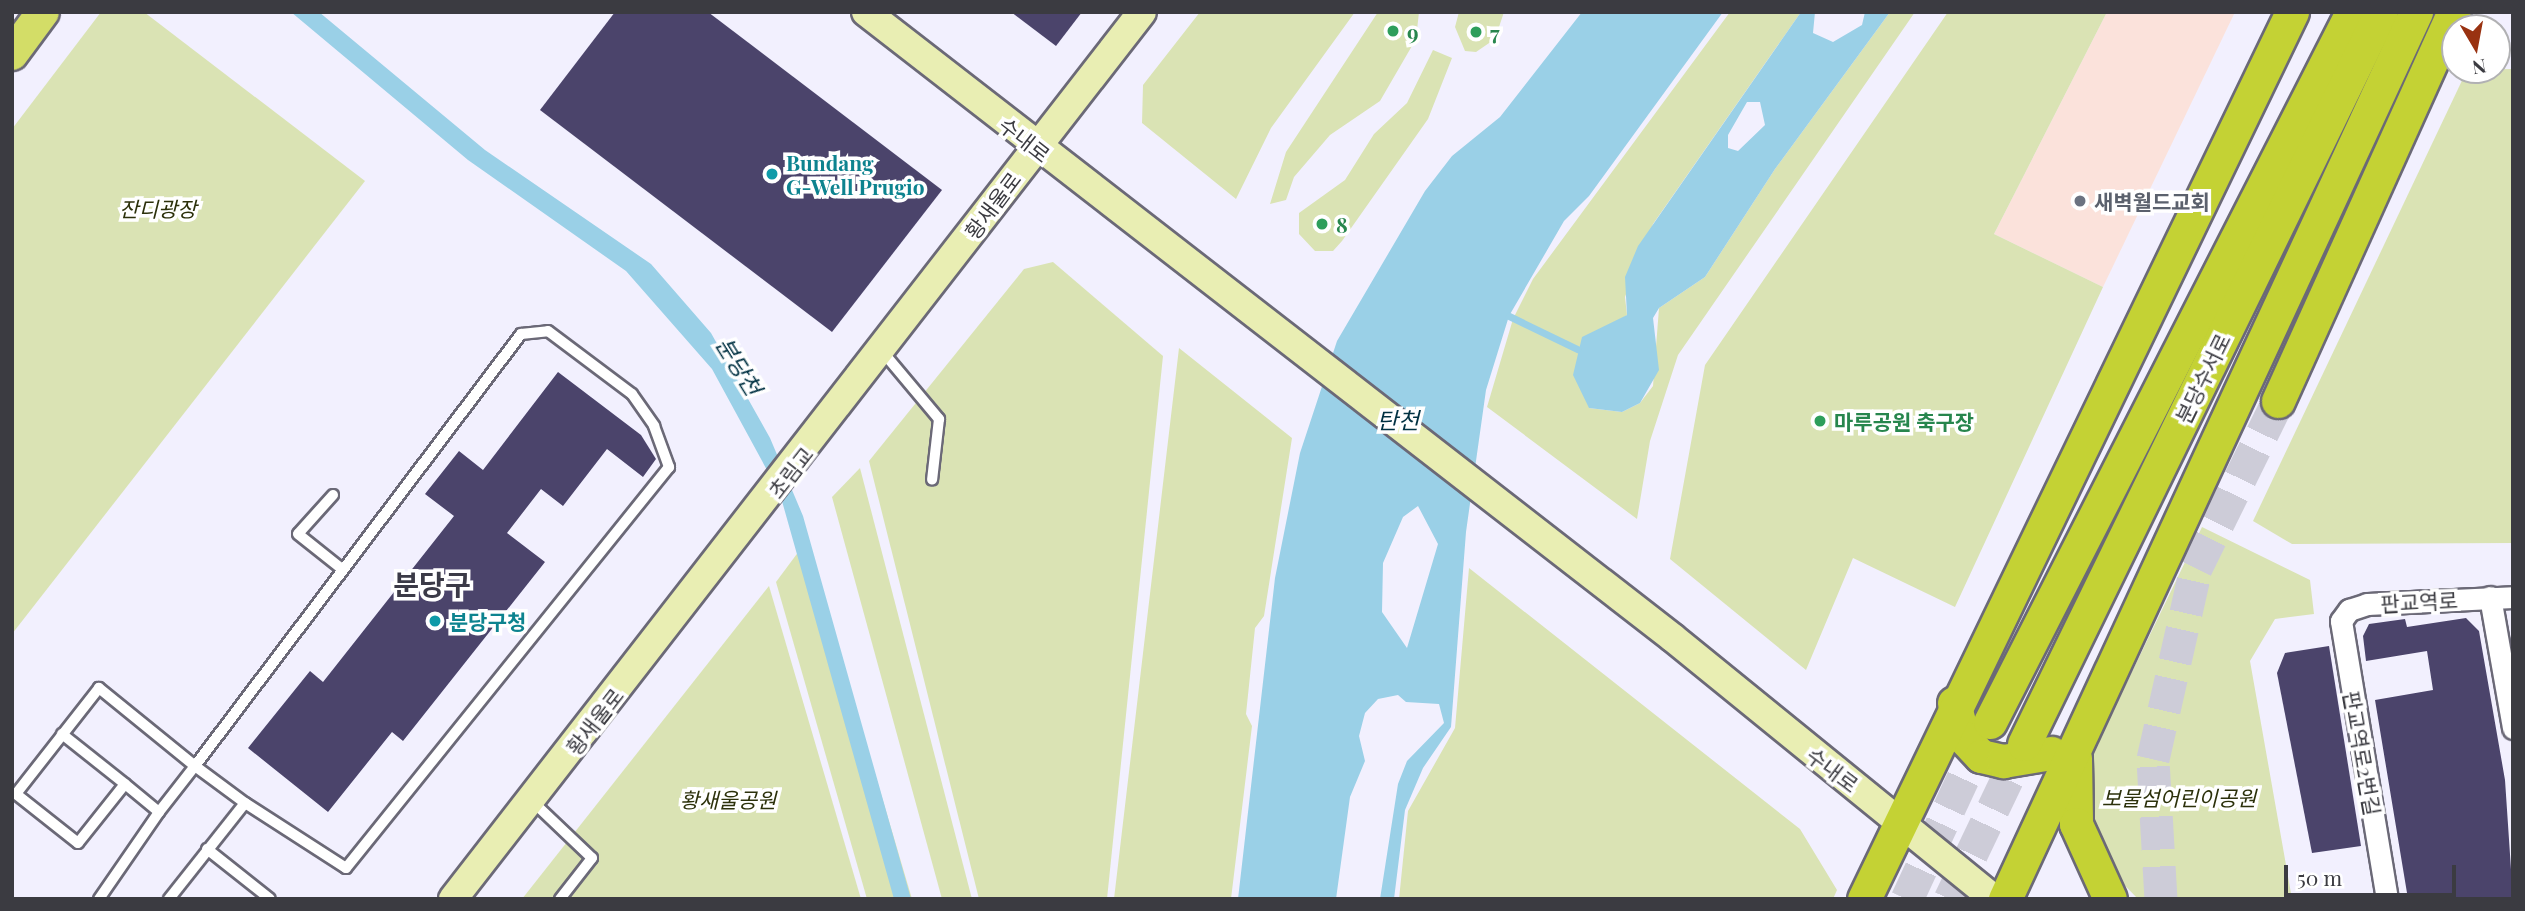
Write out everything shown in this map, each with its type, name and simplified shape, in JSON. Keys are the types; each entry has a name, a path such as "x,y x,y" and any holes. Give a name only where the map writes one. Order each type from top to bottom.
{"highway":[{"path":"1864,899 1954,703 2292,12"},
{"name":"분당수서로","path":"1990,722 2352,12"},
{"name":"분당수서로","path":"2024,744 2381,12"},
{"path":"2005,899 2416,12"},
{"path":"2278,401 2454,12"},
{"path":"1954,703 1969,746 1990,760 2029,759 2076,742"},
{"path":"2076,742 2076,824 2110,899"}],"main road":[{"path":"12,54 43,12"},
{"name":"수내로","path":"866,12 1185,264 1673,638 1899,819 1994,899"},
{"name":"황새울로","path":"845,400 1035,147 1142,12"},
{"name":"초림교","path":"735,543 845,400"},
{"name":"황새울로","path":"453,899 735,543"}],"street":[{"path":"2490,597 2513,728"},
{"name":"판교역로","path":"2349,610 2513,597"},
{"name":"판교역로2번길","path":"2349,610 2341,621 2387,899"}],"lane":[{"path":"99,899 159,812 195,766 342,569 522,334 535,329 548,331 632,394 664,446 669,467 346,868 245,803 195,766 99,688 16,794 78,843 125,784"},
{"path":"882,351 939,419 932,480"},
{"path":"333,495 298,534 342,569"},
{"path":"62,734 159,812"},
{"path":"531,800 592,858 560,899"},
{"path":"169,899 245,803"},
{"path":"207,849 270,899"}],"shaded area":[{"path":"2107,12 2235,12 2103,287 1994,234"}],"green space":[{"name":"잔디광장","path":"101,12 144,12 365,181 12,634 12,129"},
{"path":"1200,12 1355,12 1271,128 1236,199 1142,123 1143,85"},
{"path":"1378,12 1419,12 1416,39 1380,101 1330,135 1294,177 1286,200 1270,204 1286,152"},
{"path":"1459,12 1504,12 1495,39 1476,52 1465,51 1455,27"},
{"path":"1730,12 1801,12 1653,224 1625,297 1627,315 1617,322 1589,408 1622,412 1640,403 1653,386 1659,308 1705,277 1775,169 1890,12 1915,12 1678,355 1650,441 1637,519 1487,407 1513,319 1533,279"},
{"path":"1948,12 2107,12 1994,234 2103,287 1955,607 1853,558 1806,670 1670,559 1705,365"},
{"path":"1433,50 1452,58 1428,119 1342,241 1333,251 1315,251 1299,234 1299,213 1345,180 1374,134 1407,103"},
{"path":"2511,69 2513,543 2292,544 2253,521 2460,84 2511,84"},
{"path":"1053,262 1163,356 1107,899 979,899 869,461 1024,269"},
{"path":"1179,348 1292,438 1264,616 1255,628 1246,714 1252,726 1231,899 1114,899"},
{"path":"860,468 972,899 942,899 832,497"},
{"name":"보물섬어린이공원","path":"2202,527 2310,580 2314,614 2275,619 2250,661 2292,899 2138,899 2104,864 2089,830 2087,765"},
{"path":"805,543 912,899 867,899 776,582"},
{"path":"1469,568 1800,829 1837,890 1833,899 1399,899 1408,811 1455,728"},
{"name":"황새울공원","path":"769,586 861,899 522,899"}],"water":[{"path":"291,12 319,12 485,150 651,264 711,333 770,438 803,516 911,899 894,899 780,494 712,369 626,271 468,160"},
{"name":"탄천","path":"1582,12 1723,12 1589,196 1564,221 1509,316 1486,390 1466,532 1451,727 1423,768 1405,810 1394,899 1380,899 1398,784 1407,761 1444,723 1439,704 1406,702 1398,695 1378,699 1365,713 1359,736 1365,761 1350,797 1336,899 1238,899 1275,578 1300,453 1337,341 1425,191 1452,156 1500,117","holes":["1418,506 1438,544 1407,648 1382,612 1383,563 1403,517"]},
{"path":"1801,12 1815,12 1813,33 1833,42 1862,25 1865,12 1890,12 1775,169 1705,277 1659,308 1653,318 1659,370 1640,403 1622,412 1589,408 1573,375 1582,337 1627,315 1625,277 1638,246","holes":["1747,102 1760,102 1765,125 1738,151 1728,148 1728,135"]}],"building":[{"name":"Bundang G-Well Prugio","path":"615,12 708,12 942,190 832,332 540,110"},
{"path":"1011,12 1082,12 1056,46"},
{"path":"558,372 641,435 656,459 643,477 607,449 563,506 541,489 507,533 545,562 403,741 392,732 328,812 248,748 310,671 323,682 454,516 425,494 459,451 483,470"},
{"path":"2466,618 2479,631 2505,780 2513,899 2408,899 2375,700 2433,690 2427,651 2366,661 2363,636 2369,624 2405,619 2407,627"},
{"path":"2329,646 2361,846 2312,853 2277,673 2285,653"}],"waterway":[{"path":"1509,316 1577,349"}],"tunnel":[{"path":"2161,899 2153,759 2196,568 2278,401"},
{"path":"1907,899 1987,727"},
{"path":"1950,899 2024,744"}],"place":[{"name":"9","path":"1393,31"},
{"name":"7","path":"1476,32"},
{"name":"Bundang G-Well Prugio","path":"772,174"},
{"name":"새벽월드교회","path":"2080,201"},
{"name":"8","path":"1322,224"},
{"name":"마루공원 축구장","path":"1820,421"},
{"name":"분당구청","path":"435,621"}],"district":[{"name":"분당구","path":"432,584"}],"water label":[{"name":"분당천","path":"739,366"}]}
